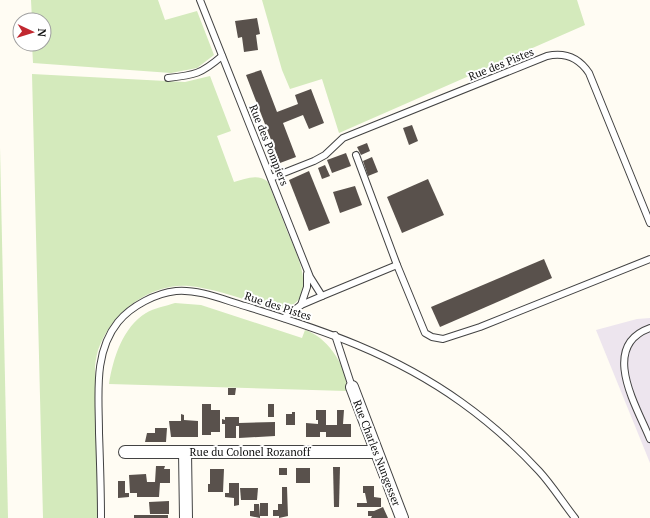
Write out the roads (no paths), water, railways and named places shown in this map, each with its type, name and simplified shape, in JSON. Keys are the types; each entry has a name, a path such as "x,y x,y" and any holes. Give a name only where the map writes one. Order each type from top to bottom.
{"street":[{"name":"Rue Charles Nungesser","path":"352,387 402,518"},
{"name":"Rue du Colonel Rozanoff","path":"125,452 376,452"},
{"path":"185,452 186,518"}],"lane":[{"name":"Rue des Pompiers","path":"200,0 312,281 322,296"},
{"name":"Rue des Pistes","path":"271,178 314,162 325,155 343,138 547,56 561,54 574,58 584,65 589,73 650,223"},
{"path":"168,78 195,75 208,68 222,56"},
{"path":"356,155 397,265 425,334 432,338 443,339 480,327 650,259"},
{"path":"284,318 301,305 397,265"},
{"path":"301,305 308,287 306,266"},
{"name":"Rue des Pistes","path":"101,518 98,376 106,342 119,321 136,306 156,296 176,291 196,292 284,318 335,335 396,361 461,403 496,430 540,472 575,518"},
{"path":"650,328 640,333 633,339 625,352 624,359 628,385 650,440"},
{"path":"335,335 352,387"}]}
